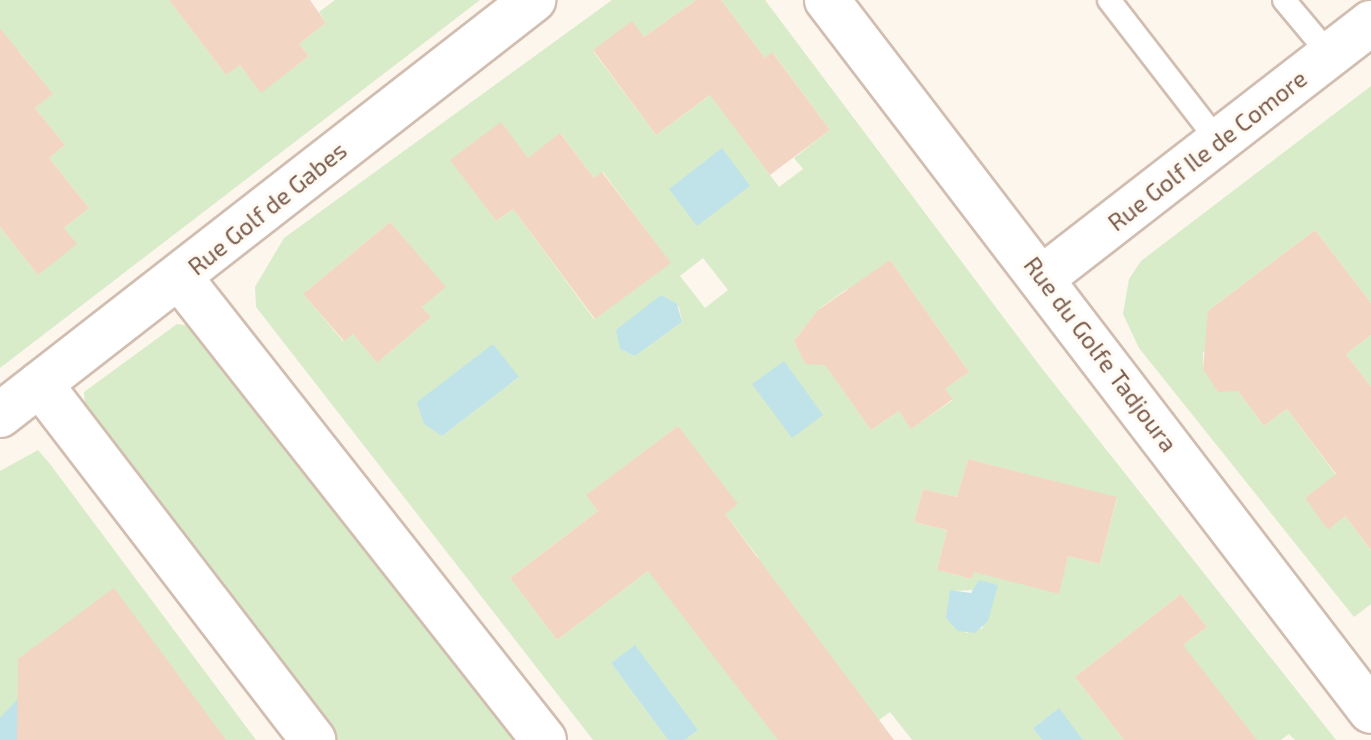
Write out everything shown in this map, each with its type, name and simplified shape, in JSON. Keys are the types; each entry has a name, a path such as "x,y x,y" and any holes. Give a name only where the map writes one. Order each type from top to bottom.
{"street":[{"name":"Rue Golf de Gabes","path":"0,415 180,278 533,0"},
{"name":"Rue du Golfe Tadjoura","path":"827,0 1371,711"},
{"name":"Rue Golf Ile de Comore","path":"1042,278 1371,23"},
{"path":"180,278 544,740"},
{"path":"40,384 313,740"}],"lane":[{"path":"1109,0 1218,141"},
{"path":"1284,0 1330,55"}],"green space":[{"path":"0,0 169,0 226,75 240,65 261,92 309,56 299,44 326,23 319,12 335,0 480,0 0,368 0,227 38,275 64,228 89,208 49,158 65,145 35,108 52,94 19,51 0,66"},
{"path":"612,0 696,0 644,37 593,51 656,135 735,77 741,136 779,187 803,169 794,158 830,130 773,53 765,58 721,0 765,0 1040,366 1336,740 1295,740 1289,734 1281,740 1183,740 1183,645 1207,627 1181,594 1075,677 1124,740 1083,740 1058,709 1033,728 1042,740 912,740 890,712 852,740 685,740 698,730 635,646 611,663 668,740 593,740 256,307 255,287 284,238","holes":["561,134 594,178 603,172 662,252 658,272 594,319 513,209 496,221 451,160 528,158","390,222 445,287 422,307 431,317 377,363 353,334 343,341 303,294","703,258 728,290 705,308 680,276","890,260 969,372 945,389 953,400 912,428 899,411 871,430 824,363 805,364 794,341 820,308 847,289 853,296","661,295 679,307 682,322 635,356 620,349 620,335","493,344 518,378 442,436 423,410","678,426 725,514 758,557 735,575 648,571 557,640 510,578 598,511 587,495","968,459 1117,498 1100,564 1068,556 1058,594 979,556 972,579 937,570 947,530 914,522 923,489 957,497","975,590 983,628 966,633 950,591"]},
{"path":"1371,86 1371,303 1315,230 1208,311 1212,344 1203,353 1203,369 1238,391 1264,426 1287,409 1336,475 1305,498 1328,529 1345,516 1371,550 1371,604 1354,617 1139,348 1123,314 1129,279 1141,261"},
{"path":"177,324 197,327 514,740 337,740 85,407 84,392"},
{"path":"1371,335 1371,387 1346,354"},
{"path":"38,450 256,740 80,740 0,718 0,471"}],"water":[{"path":"722,148 750,186 697,226 669,189"},
{"path":"661,295 677,304 682,322 635,356 620,349 616,330"},
{"path":"493,344 519,377 442,436 424,424 417,402"},
{"path":"784,361 823,415 792,438 752,384"},
{"path":"979,580 998,585 988,621 975,633 958,631 946,618 950,590 971,593"},
{"path":"635,645 698,730 685,740 668,740 611,663"},
{"path":"25,691 64,740 0,740 0,718"},
{"path":"1059,708 1083,740 1042,740 1033,728"}],"building":[{"path":"169,0 310,0 326,23 299,44 309,56 261,93 240,65 226,75"},
{"path":"696,0 721,0 765,58 772,52 830,130 770,175 710,95 656,135 593,50 632,21 644,37"},
{"path":"0,28 53,94 35,108 65,145 49,158 89,208 64,228 77,244 38,275 0,227"},
{"path":"501,122 528,158 560,133 594,178 602,172 671,263 595,319 513,209 496,221 450,160"},
{"path":"390,222 446,287 422,307 431,317 377,363 353,334 344,341 303,294"},
{"path":"1315,230 1371,303 1371,335 1346,354 1371,387 1371,550 1345,516 1328,530 1305,498 1336,474 1287,409 1264,426 1238,391 1218,392 1203,369 1208,311"},
{"path":"890,260 969,372 945,389 953,399 911,429 899,411 871,430 825,365 805,364 794,341 818,310"},
{"path":"678,426 738,504 725,514 894,740 778,740 648,571 557,640 510,578 598,511 586,495"},
{"path":"968,459 1117,497 1100,564 1068,556 1059,594 974,572 972,579 937,570 947,530 914,522 923,489 957,497"},
{"path":"114,588 226,740 17,740 18,659"},
{"path":"1181,594 1207,627 1183,645 1257,740 1124,740 1075,677"}]}
